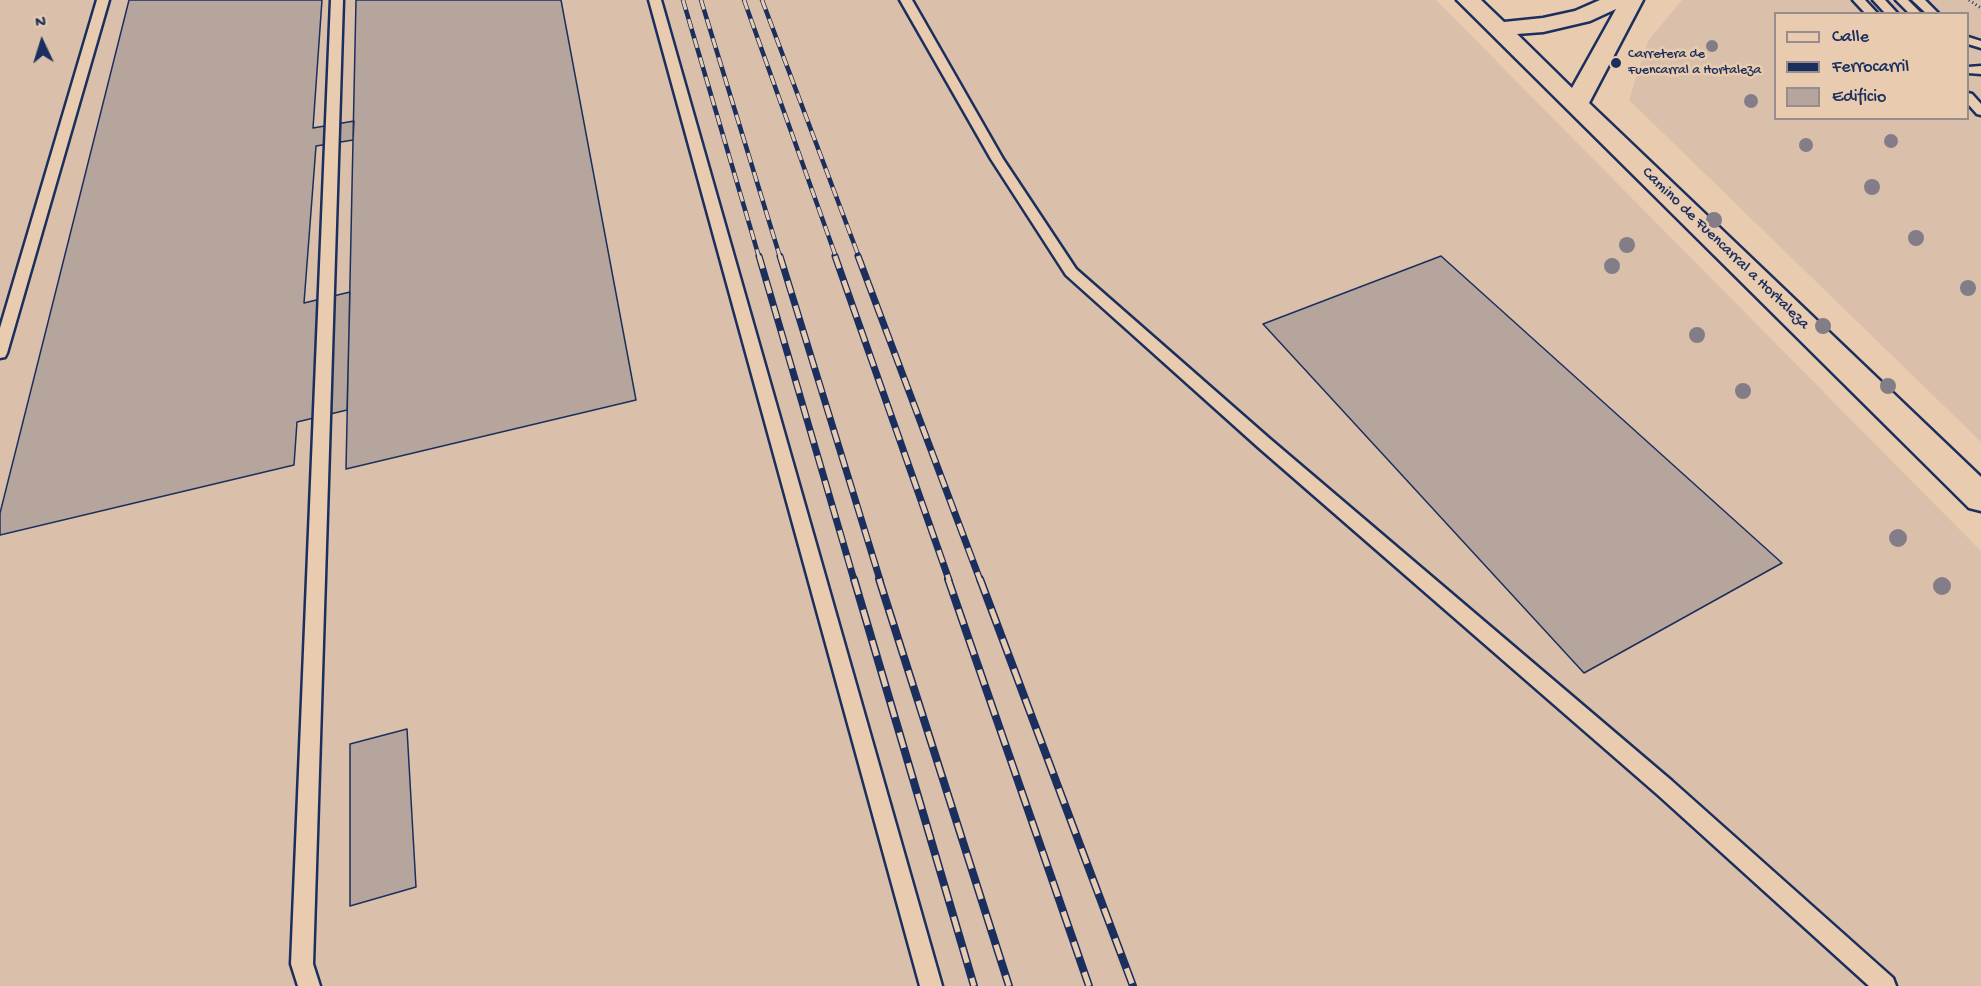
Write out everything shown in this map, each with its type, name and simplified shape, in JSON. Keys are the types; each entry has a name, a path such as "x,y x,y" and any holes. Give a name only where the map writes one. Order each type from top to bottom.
{"street":[{"name":"Camino de Fuencarral a Hortaleza","path":"1468,0 1981,498"},
{"path":"1498,29 1543,25 1581,16 1618,0"},
{"path":"1576,105 1632,0"}],"lane":[{"path":"0,353 103,0"},
{"path":"300,986 337,0"},
{"path":"655,0 931,986"},
{"path":"906,0 997,159 1071,272 1264,443 1665,788 1885,986"},
{"path":"1859,0 1871,12"},
{"path":"1879,0 1891,12"},
{"path":"1902,0 1915,12"},
{"path":"1918,0 1932,12"},
{"path":"1969,98 1981,111"},
{"path":"302,964 309,986"}],"path":[{"path":"1969,0 1981,8"}],"shaded area":[{"path":"0,0 1436,0 1981,551 1981,986 0,986"},
{"path":"1682,0 1981,0 1981,442 1629,100 1648,41"}],"building":[{"path":"129,0 322,0 313,128 354,121 353,140 316,146 304,303 350,292 347,410 297,422 294,465 0,535 0,513"},
{"path":"356,0 561,0 636,400 346,469"},
{"path":"1441,256 1782,563 1584,673 1263,324"},
{"path":"407,729 416,887 350,906 350,744"}],"railway":[{"path":"683,0 759,257"},
{"path":"701,0 780,257"},
{"path":"744,0 836,257"},
{"path":"762,0 859,257"},
{"path":"759,256 854,580"},
{"path":"780,256 880,580"},
{"path":"835,256 949,580"},
{"path":"858,256 980,580"},
{"path":"854,579 974,986"},
{"path":"879,579 1009,986"},
{"path":"948,579 1089,986"},
{"path":"980,579 1133,986"}],"place":[{"name":"Carretera de Fuencarral a Hortaleza","path":"1616,63"}]}
